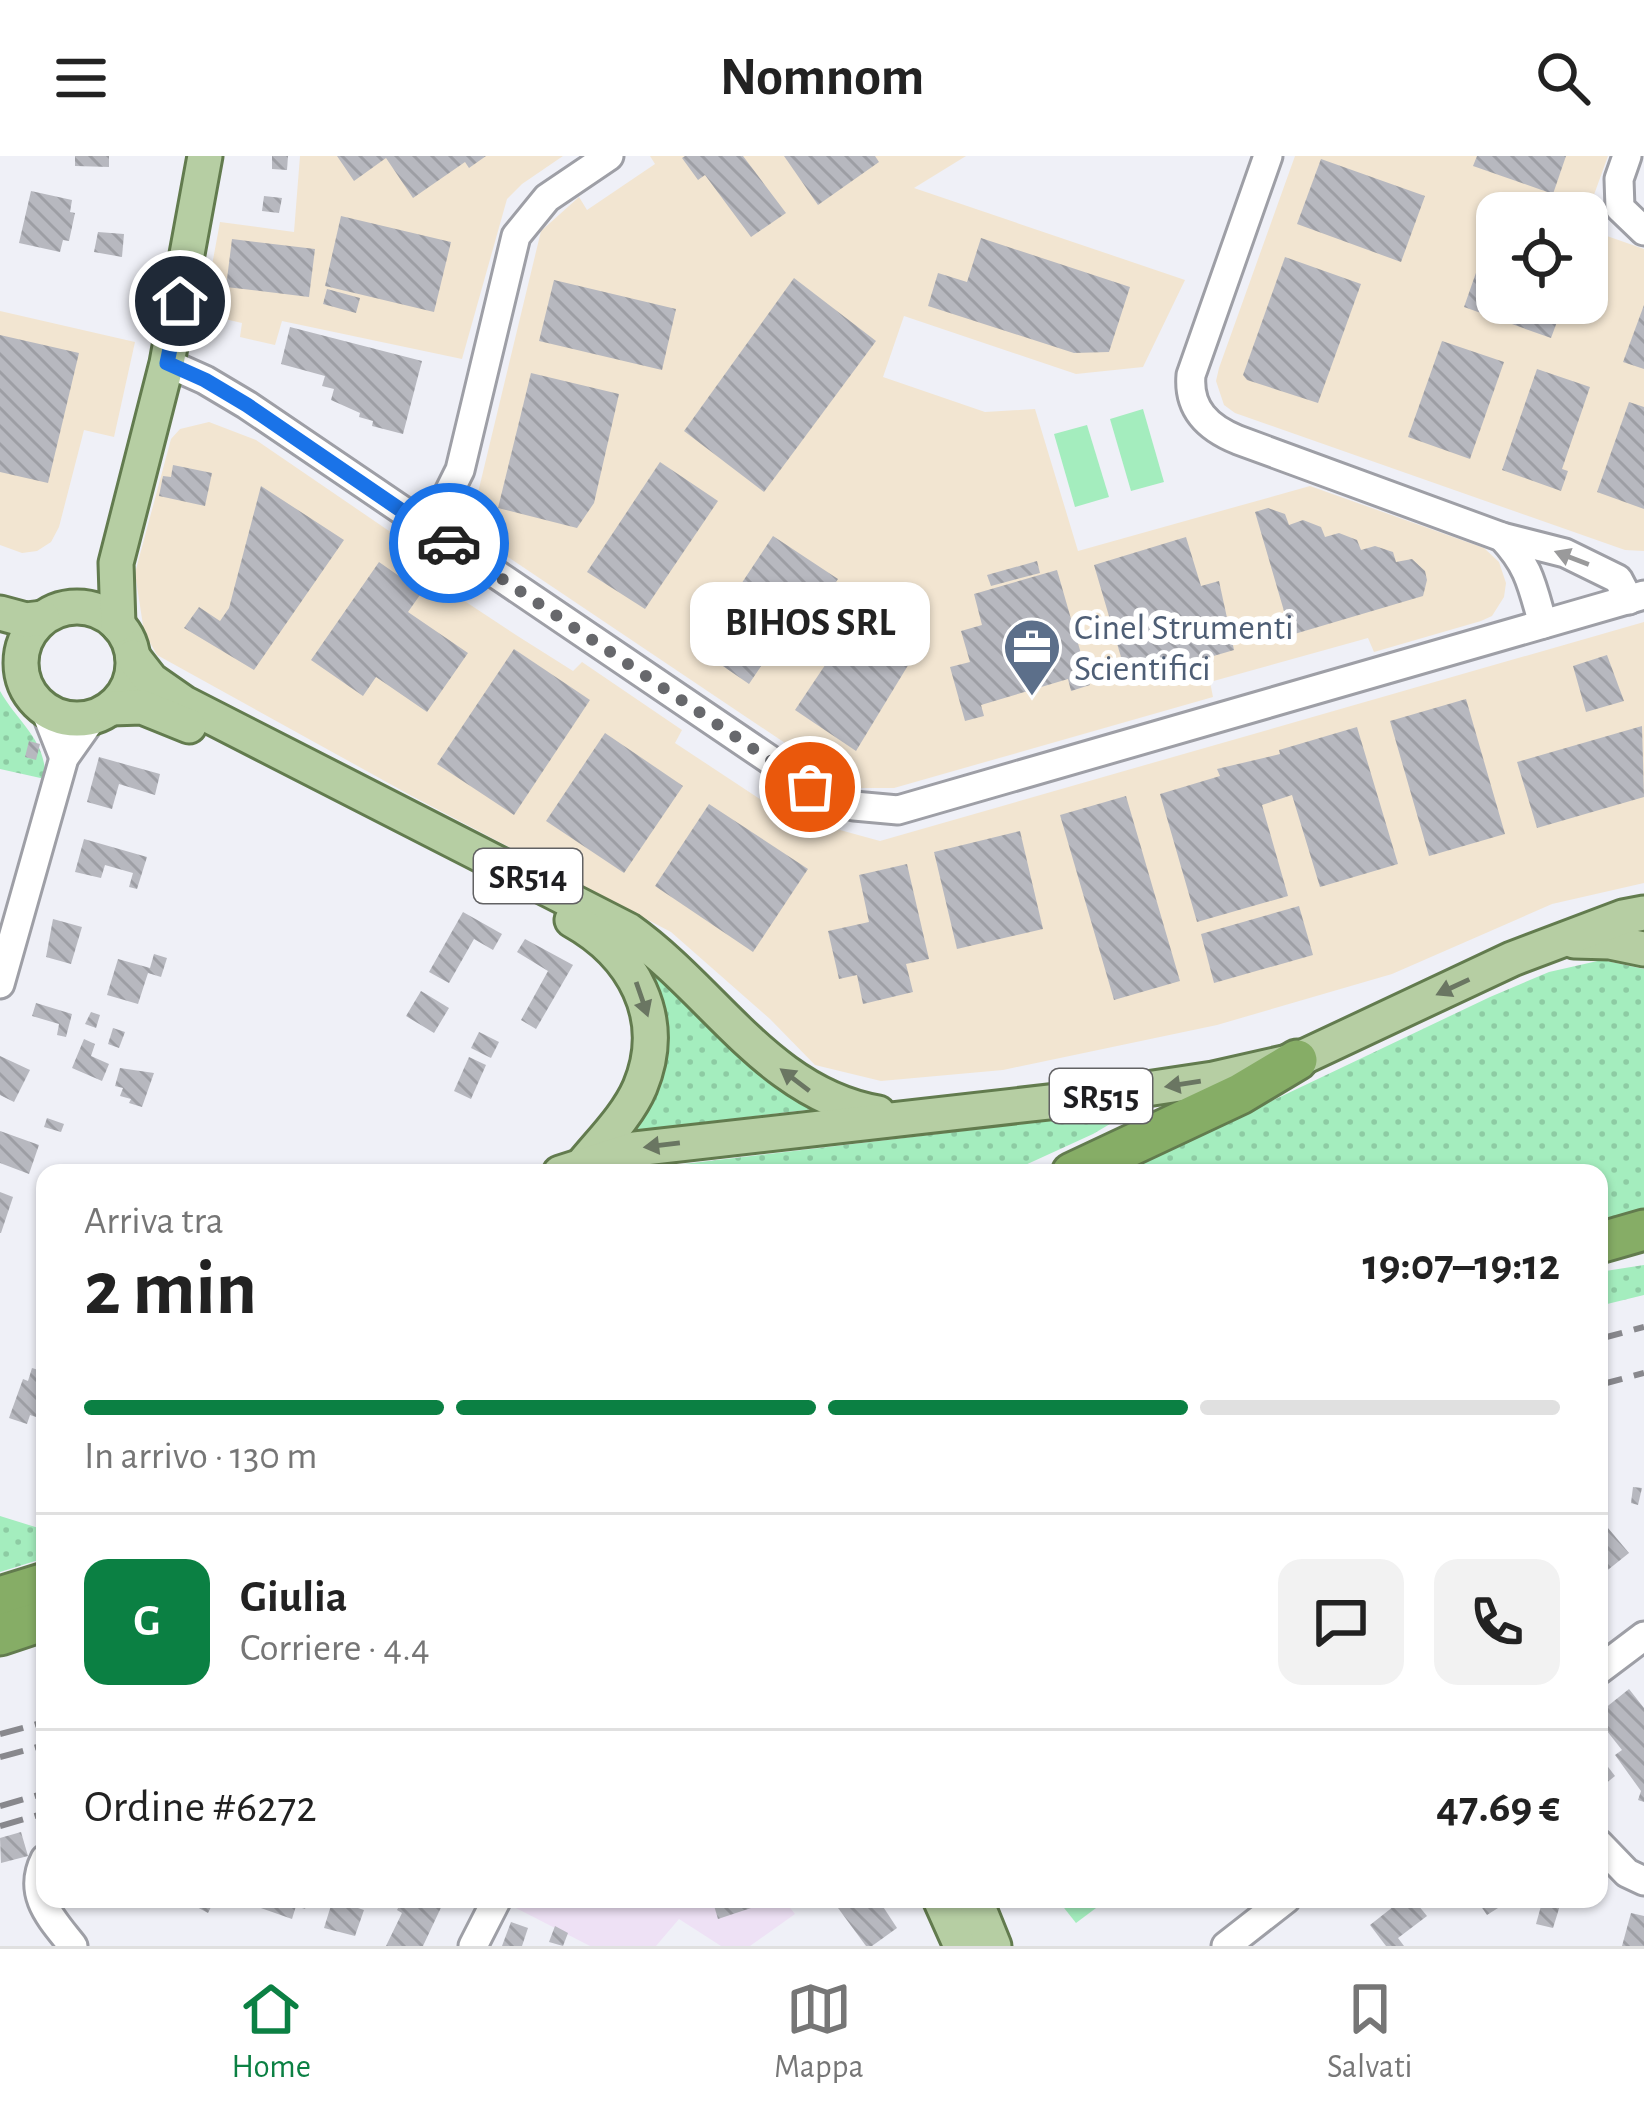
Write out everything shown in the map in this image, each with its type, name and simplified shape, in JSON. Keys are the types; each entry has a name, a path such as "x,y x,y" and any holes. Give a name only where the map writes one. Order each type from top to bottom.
{"highway":[{"path":"1091,1164 1240,1094 1297,1060"},
{"path":"1608,1240 1644,1230"},
{"path":"0,1597 36,1586"},
{"path":"0,1635 36,1623"}],"main road":[{"path":"118,625 116,563 167,363 205,156"},
{"path":"45,710 28,691 10,657 116,563"},
{"path":"0,613 26,620 95,610 118,625"},
{"name":"SR514","path":"118,625 133,657 151,680 184,703 628,929 688,977 765,1056 810,1092 855,1109 903,1118"},
{"path":"102,713 128,688 133,657"},
{"name":"SR514","path":"45,710 72,719 142,707 164,714 604,939 636,981 645,1004 649,1055 639,1090 575,1164"},
{"name":"SR515","path":"585,1164 635,1149 1166,1087 1297,1060 1513,958 1644,913"},
{"path":"1560,941 1610,942 1644,949"},
{"path":"1608,1254 1644,1246"},
{"path":"944,1908 961,1946"},
{"path":"979,1908 994,1946"}],"street":[{"path":"430,530 460,470 515,236 547,198 609,156"},
{"path":"167,363 247,405 810,787 854,806 898,810 1636,597 1602,569 1565,553 1502,537 1223,434 1200,415 1192,401 1191,375 1268,156"},
{"path":"1627,156 1619,179 1620,208 1644,231"},
{"path":"1502,537 1532,577 1543,624"},
{"path":"45,710 64,758"},
{"path":"0,984 64,758 102,713"},
{"path":"1608,1663 1644,1636"},
{"path":"1608,1857 1644,1881"},
{"path":"44,1908 73,1946"},
{"path":"472,1946 491,1908"},
{"path":"1226,1946 1275,1908"}],"shaded area":[{"path":"300,156 563,156 507,199 462,359 282,321 275,345 240,337 242,323 203,314 220,222 294,232"},
{"path":"650,156 966,156 914,188 1185,280 1143,367 1076,374 904,316 883,377 985,412 1035,409 1078,551 1310,486 1484,548 1499,562 1506,583 1504,597 1492,616 1481,621 1374,652 1368,638 1210,682 1213,697 894,788 852,788 493,547 476,501 541,231 579,197 587,210 655,164"},
{"path":"1295,156 1608,156 1595,192 1476,192 1476,324 1608,324 1608,236 1644,249 1644,551 1625,550 1235,413 1224,405 1216,381"},
{"path":"0,311 135,342 114,437 84,430 59,527 51,542 22,553 0,545"},
{"path":"209,422 256,440 471,587 463,600 516,635 573,671 582,662 682,730 675,743 769,805 778,793 829,827 880,841 1644,622 1644,883 1552,904 1392,974 1217,1025 1003,1070 881,1081 815,1065 671,932 157,655 144,632 135,573 171,439 180,429"},
{"path":"516,1908 790,1908 795,1914 750,1946 721,1946 679,1919 656,1946 590,1946"}],"green space":[{"path":"1143,409 1164,482 1131,491 1110,419"},
{"path":"1087,425 1109,497 1075,507 1054,434"},
{"path":"0,691 36,742 45,779 0,769"},
{"path":"630,945 790,1093 814,1109 633,1131 662,1022 649,977"},
{"path":"1602,960 1644,969 1644,1212 1608,1219 1608,1164 1139,1164 1490,997 1549,972"},
{"path":"1132,1111 1028,1164 683,1164"},
{"path":"1644,1265 1644,1295 1608,1304 1608,1271"},
{"path":"0,1516 36,1527 36,1561 0,1572"},
{"path":"1064,1908 1096,1908 1076,1923"}],"building":[{"path":"75,156 109,156 109,167 75,166"},
{"path":"272,156 288,156 287,170 272,169"},
{"path":"337,156 486,156 469,168 465,162 413,198 386,158 354,181"},
{"path":"685,156 743,156 786,213 751,237 705,175 698,180"},
{"path":"784,156 875,156 879,162 818,205"},
{"path":"1477,156 1566,156 1554,192 1473,166"},
{"path":"1321,159 1425,196 1401,262 1297,224"},
{"path":"31,191 72,200 70,212 75,213 69,241 63,240 60,252 19,243"},
{"path":"264,196 282,198 279,213 262,211"},
{"path":"341,216 451,242 434,312 325,286"},
{"path":"98,232 124,234 122,257 94,252"},
{"path":"981,238 1130,287 1109,352 1074,353 928,306 938,273 967,282"},
{"path":"232,239 315,249 309,297 226,287"},
{"path":"1285,257 1361,284 1318,403 1243,375"},
{"path":"1476,273 1476,311 1464,307"},
{"path":"794,278 876,341 764,492 684,431"},
{"path":"554,280 676,309 662,370 539,341"},
{"path":"327,289 360,298 356,313 323,304"},
{"path":"1644,305 1644,369 1623,362"},
{"path":"1512,324 1556,324 1551,338"},
{"path":"290,327 422,361 403,434 372,426 373,421 331,400 334,389 322,386 325,376 281,364"},
{"path":"0,335 79,353 48,483 0,472"},
{"path":"1442,341 1504,362 1470,459 1408,437"},
{"path":"1537,369 1590,387 1562,469 1568,471 1561,491 1502,470"},
{"path":"531,373 619,394 594,503 577,528 498,508"},
{"path":"1629,402 1644,407 1644,509 1597,492"},
{"path":"660,462 718,501 645,609 587,572"},
{"path":"173,465 212,473 205,506 159,496 163,476 171,477"},
{"path":"261,486 344,540 254,670 184,628 199,607 220,621 229,608"},
{"path":"1268,508 1285,514 1289,525 1303,520 1321,527 1325,537 1339,533 1357,540 1361,550 1375,546 1393,552 1396,562 1412,559 1425,571 1423,596 1291,635 1255,512"},
{"path":"773,536 838,579 829,593 816,585 749,684 698,649"},
{"path":"1186,537 1201,586 1219,581 1234,650 1128,681 1094,565"},
{"path":"1037,561 1040,573 991,586 987,575"},
{"path":"379,562 422,592 408,612 468,653 427,712 376,677 363,696 311,660"},
{"path":"1057,570 1090,685 1071,691 1068,679 981,705 984,716 965,721 950,667 970,662 961,631 982,625 974,594"},
{"path":"868,601 924,639 856,751 795,710"},
{"path":"514,649 590,700 514,815 437,764"},
{"path":"1607,655 1624,701 1586,712 1573,666"},
{"path":"1466,699 1505,834 1429,856 1390,721"},
{"path":"1642,726 1644,797 1537,828 1517,762"},
{"path":"1357,727 1398,864 1320,887 1292,795 1262,805 1288,896 1197,922 1160,794 1220,776 1217,769 1280,754 1279,750"},
{"path":"605,733 683,786 624,873 546,821"},
{"path":"29,741 40,744 36,760 25,757"},
{"path":"99,757 160,774 155,795 119,784 112,809 87,802"},
{"path":"1126,796 1180,981 1114,1000 1060,815"},
{"path":"709,804 808,869 753,952 655,886"},
{"path":"1020,831 1043,929 957,949 934,852"},
{"path":"84,839 147,857 137,889 129,887 133,873 105,865 101,878 75,872"},
{"path":"907,864 929,959 906,964 913,992 863,1004 857,975 839,979 828,931 869,922 859,875"},
{"path":"1299,906 1313,955 1214,983 1201,934"},
{"path":"463,912 502,934 493,950 474,939 449,983 429,972"},
{"path":"53,919 82,927 71,964 46,957"},
{"path":"525,939 573,965 536,1029 521,1020 548,971 517,952"},
{"path":"154,954 167,958 161,977 148,973 138,1004 107,995 118,959 150,968"},
{"path":"421,991 449,1008 434,1033 406,1016"},
{"path":"36,1003 72,1014 66,1037 57,1035 59,1024 32,1016"},
{"path":"91,1012 100,1015 96,1028 85,1024"},
{"path":"113,1028 125,1032 119,1048 108,1044"},
{"path":"479,1032 499,1042 491,1058 471,1048"},
{"path":"84,1039 95,1044 91,1056 109,1064 102,1081 72,1068"},
{"path":"0,1056 30,1070 14,1102 0,1095"},
{"path":"469,1057 486,1065 471,1099 454,1091"},
{"path":"120,1068 154,1073 142,1107 120,1096 123,1088 115,1086"},
{"path":"47,1118 64,1124 61,1132 44,1127"},
{"path":"0,1131 39,1145 29,1174 0,1163"},
{"path":"0,1192 13,1197 1,1233 0,1233"},
{"path":"32,1368 36,1369 36,1417 30,1415 27,1424 9,1418 23,1379 28,1381"},
{"path":"1633,1487 1642,1488 1638,1505 1631,1503"},
{"path":"1608,1528 1629,1553 1608,1570"},
{"path":"1629,1689 1644,1708 1644,1802 1638,1800 1641,1791 1615,1755 1622,1750 1608,1732 1608,1706"},
{"path":"21,1832 28,1856 1,1863 0,1838"},
{"path":"261,1908 295,1908 292,1919"},
{"path":"330,1908 364,1910 355,1936 324,1928"},
{"path":"441,1908 423,1946 386,1946 402,1913 397,1910"},
{"path":"715,1908 751,1908 718,1919"},
{"path":"838,1908 884,1908 897,1928 866,1946"},
{"path":"1392,1908 1420,1908 1427,1916 1398,1938 1404,1946 1386,1946 1370,1925"},
{"path":"1540,1908 1559,1908 1553,1928 1536,1924"},
{"path":"1631,1913 1644,1916 1644,1946 1622,1946"},
{"path":"511,1922 528,1928 522,1946 502,1946"},
{"path":"555,1926 568,1933 563,1946 549,1942"}],"railway":[{"path":"1608,1337 1644,1327"},
{"path":"1608,1383 1644,1373"},
{"path":"0,1734 36,1724"},
{"path":"0,1757 36,1747"},
{"path":"0,1806 36,1796"},
{"path":"0,1826 36,1816"}],"way so far":[{"path":"449,543 810,787"}],"place":[{"name":"Cinel Strumenti Scientifici","path":"1032,698"},
{"name":"BIHOS SRL","path":"810,787"}],"route":[{"path":"180,301 167,363 247,405 449,543"}]}
